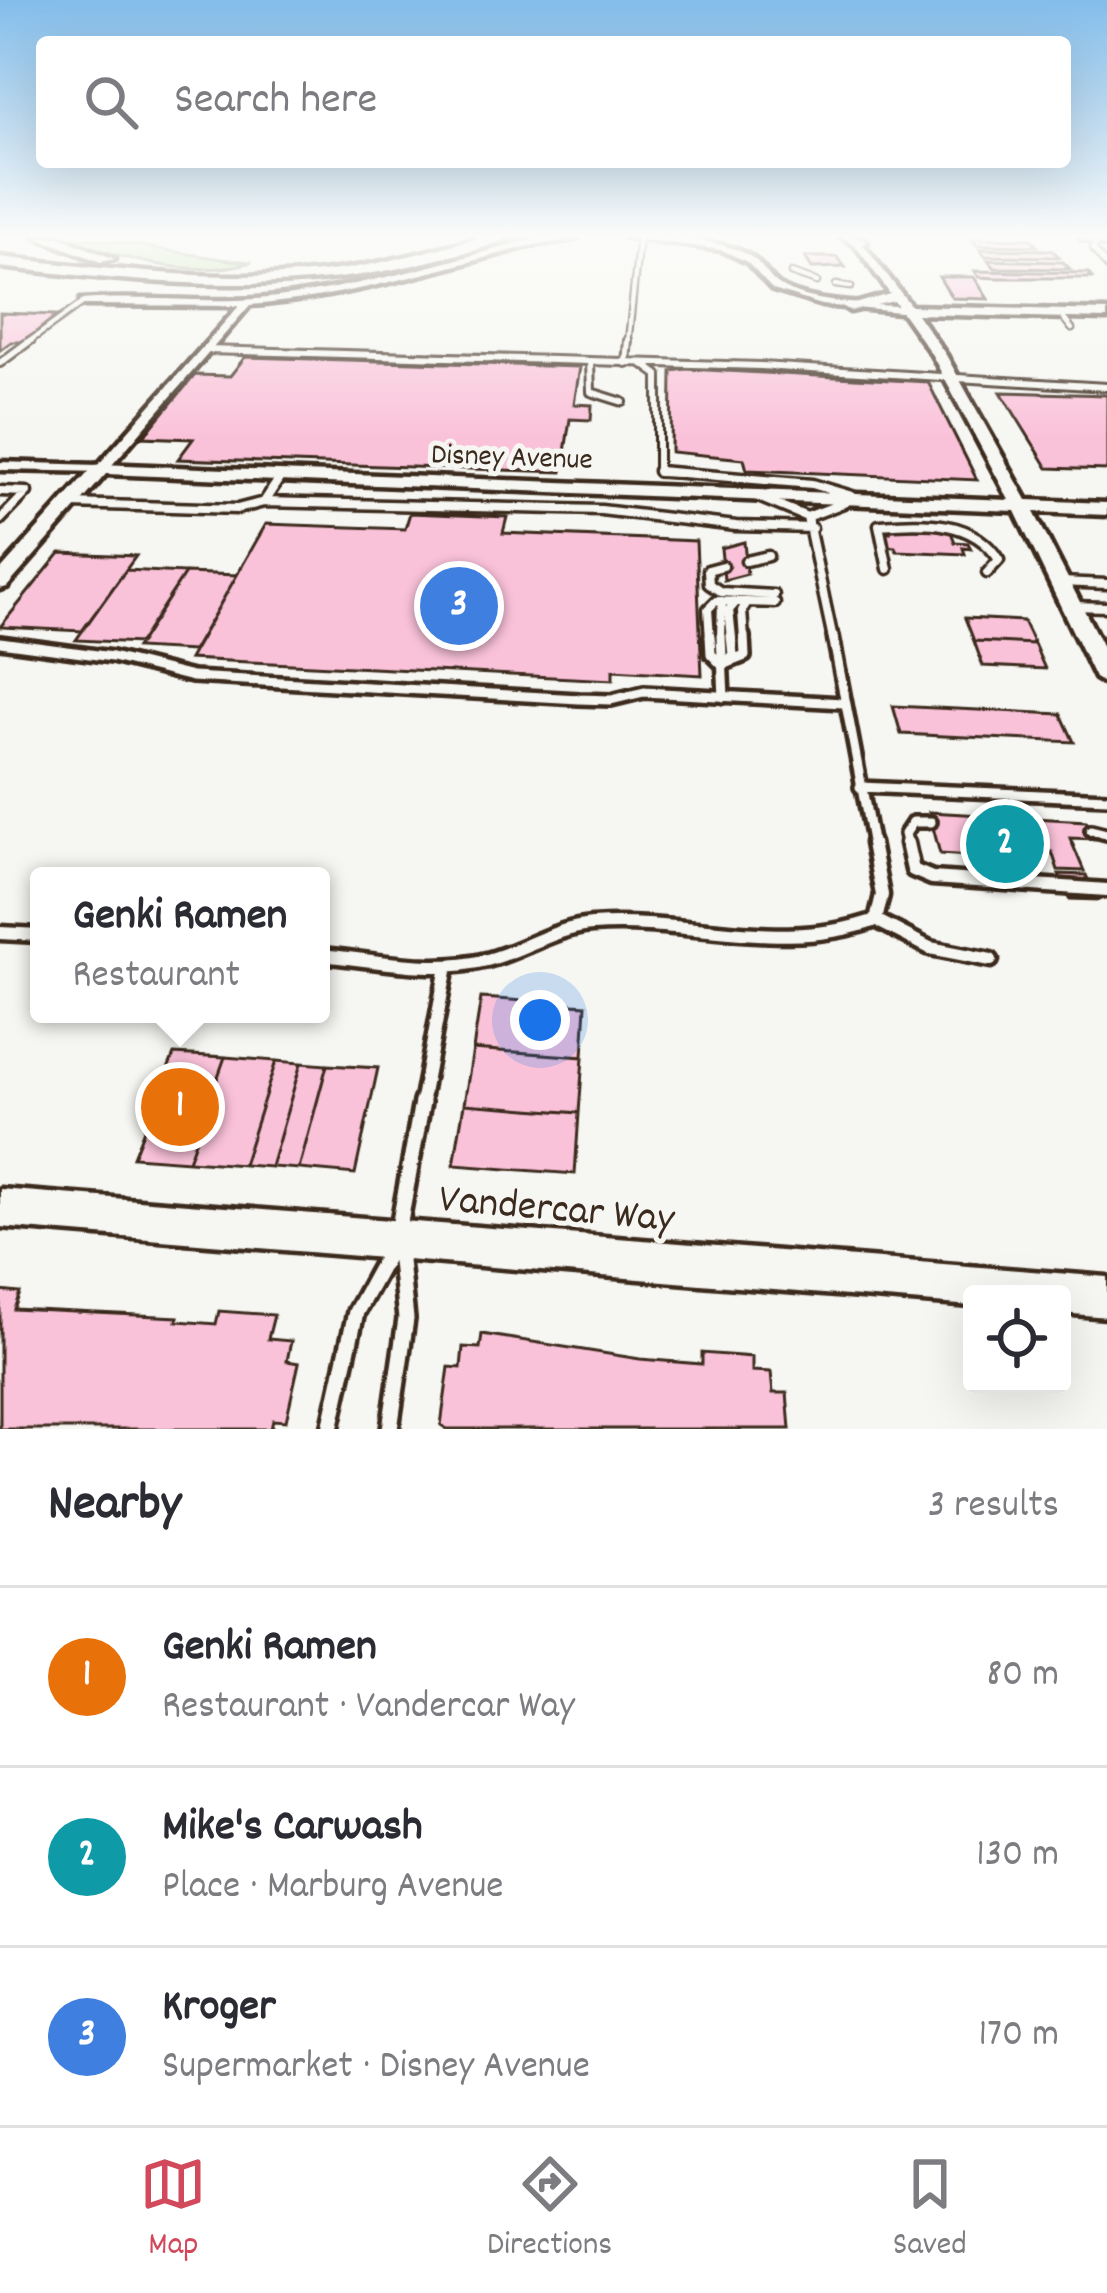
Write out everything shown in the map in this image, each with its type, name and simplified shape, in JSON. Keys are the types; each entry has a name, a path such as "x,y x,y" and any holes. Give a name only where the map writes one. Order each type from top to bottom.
{"street":[{"path":"221,304 246,304"},
{"path":"0,583 246,304"},
{"path":"837,304 1107,316"},
{"path":"850,307 865,304"},
{"path":"906,304 1022,505 1107,678"},
{"name":"Disney Avenue","path":"0,466 1107,509"},
{"name":"Vandercar Way","path":"0,1208 1107,1297"}],"lane":[{"path":"0,363 82,304"},
{"path":"626,363 632,304"},
{"path":"1060,314 1072,329"},
{"path":"207,350 950,375 1107,387"},
{"path":"590,362 591,392 623,401"},
{"path":"643,364 658,375 658,473 788,481 863,498"},
{"path":"264,502 280,476"},
{"path":"0,491 27,492 0,520"},
{"path":"753,494 807,517 812,528 882,895 876,920"},
{"path":"807,517 863,498"},
{"path":"70,504 237,509 264,502 601,510 736,526 812,528"},
{"path":"888,569 880,525 947,526 975,533 994,548 999,560 987,574"},
{"path":"746,561 768,556"},
{"path":"723,566 709,570 709,584 721,592 774,599 722,601 709,609 711,654 722,665 724,697"},
{"path":"1060,582 1107,584"},
{"path":"722,665 745,656 741,602"},
{"path":"1072,606 1107,608"},
{"path":"0,642 112,657 192,676 579,699 610,700 644,692 843,703"},
{"path":"860,787 1107,798"},
{"path":"932,822 913,822 904,834 913,870 932,878 1107,890"},
{"path":"1090,830 1107,834"},
{"path":"876,920 910,943 945,955 991,960"},
{"path":"330,956 447,965 485,960 588,925 810,938 851,932 876,920"},
{"path":"0,933 30,935"},
{"path":"330,1429 356,1312 396,1240 447,965"},
{"path":"390,1429 409,1317 409,1292 396,1240"}],"building":[{"path":"0,313 57,315 24,342 11,342 0,350"},
{"path":"245,357 580,367 574,404 592,405 591,420 570,419 562,472 178,459 193,439 143,437 195,375 230,376"},
{"path":"672,371 928,382 977,480 747,470 744,459 671,452"},
{"path":"1001,392 1107,395 1107,470 1048,468"},
{"path":"410,513 507,517 503,533 696,541 702,675 613,670 613,680 189,659 266,524 405,529"},
{"path":"889,528 950,530 955,542 968,543 971,549 963,548 965,554 897,551 885,546 880,531 890,532"},
{"path":"744,542 747,574 724,580 721,548"},
{"path":"60,553 136,556 82,631 0,627"},
{"path":"126,570 185,573 140,643 76,640"},
{"path":"185,573 237,575 193,651 136,648"},
{"path":"965,618 1023,621 1034,644 974,641"},
{"path":"974,641 1034,644 1045,669 983,666"},
{"path":"893,706 1061,714 1074,742 901,734"},
{"path":"929,812 1086,821 1094,839 1070,838 1084,871 1058,870 1052,852 982,848 985,857 940,854"},
{"path":"1059,874 1086,875 1097,900 1069,899"},
{"path":"481,998 586,1005 583,1057 473,1049"},
{"path":"473,1049 583,1057 579,1113 464,1104"},
{"path":"174,1054 225,1057 188,1161 133,1157"},
{"path":"225,1057 276,1061 243,1165 188,1161"},
{"path":"276,1061 301,1063 271,1167 243,1165"},
{"path":"301,1063 327,1065 299,1169 271,1167"},
{"path":"327,1065 378,1068 355,1174 299,1169"},
{"path":"464,1104 579,1113 575,1174 454,1165"},
{"path":"0,1291 20,1293 14,1309 178,1317 177,1321 216,1324 219,1311 274,1315 268,1339 291,1341 287,1361 299,1363 286,1421 273,1420 271,1429 0,1429"},
{"path":"482,1334 640,1359 702,1364 702,1353 752,1357 752,1371 771,1372 773,1393 787,1393 790,1429 447,1429 441,1425 449,1367 461,1368 463,1347 480,1348"}],"place":[{"name":"Kroger","path":"459,606"},
{"name":"Mike's Carwash","path":"1005,844"},
{"name":"Genki Ramen","path":"180,1107"}]}
